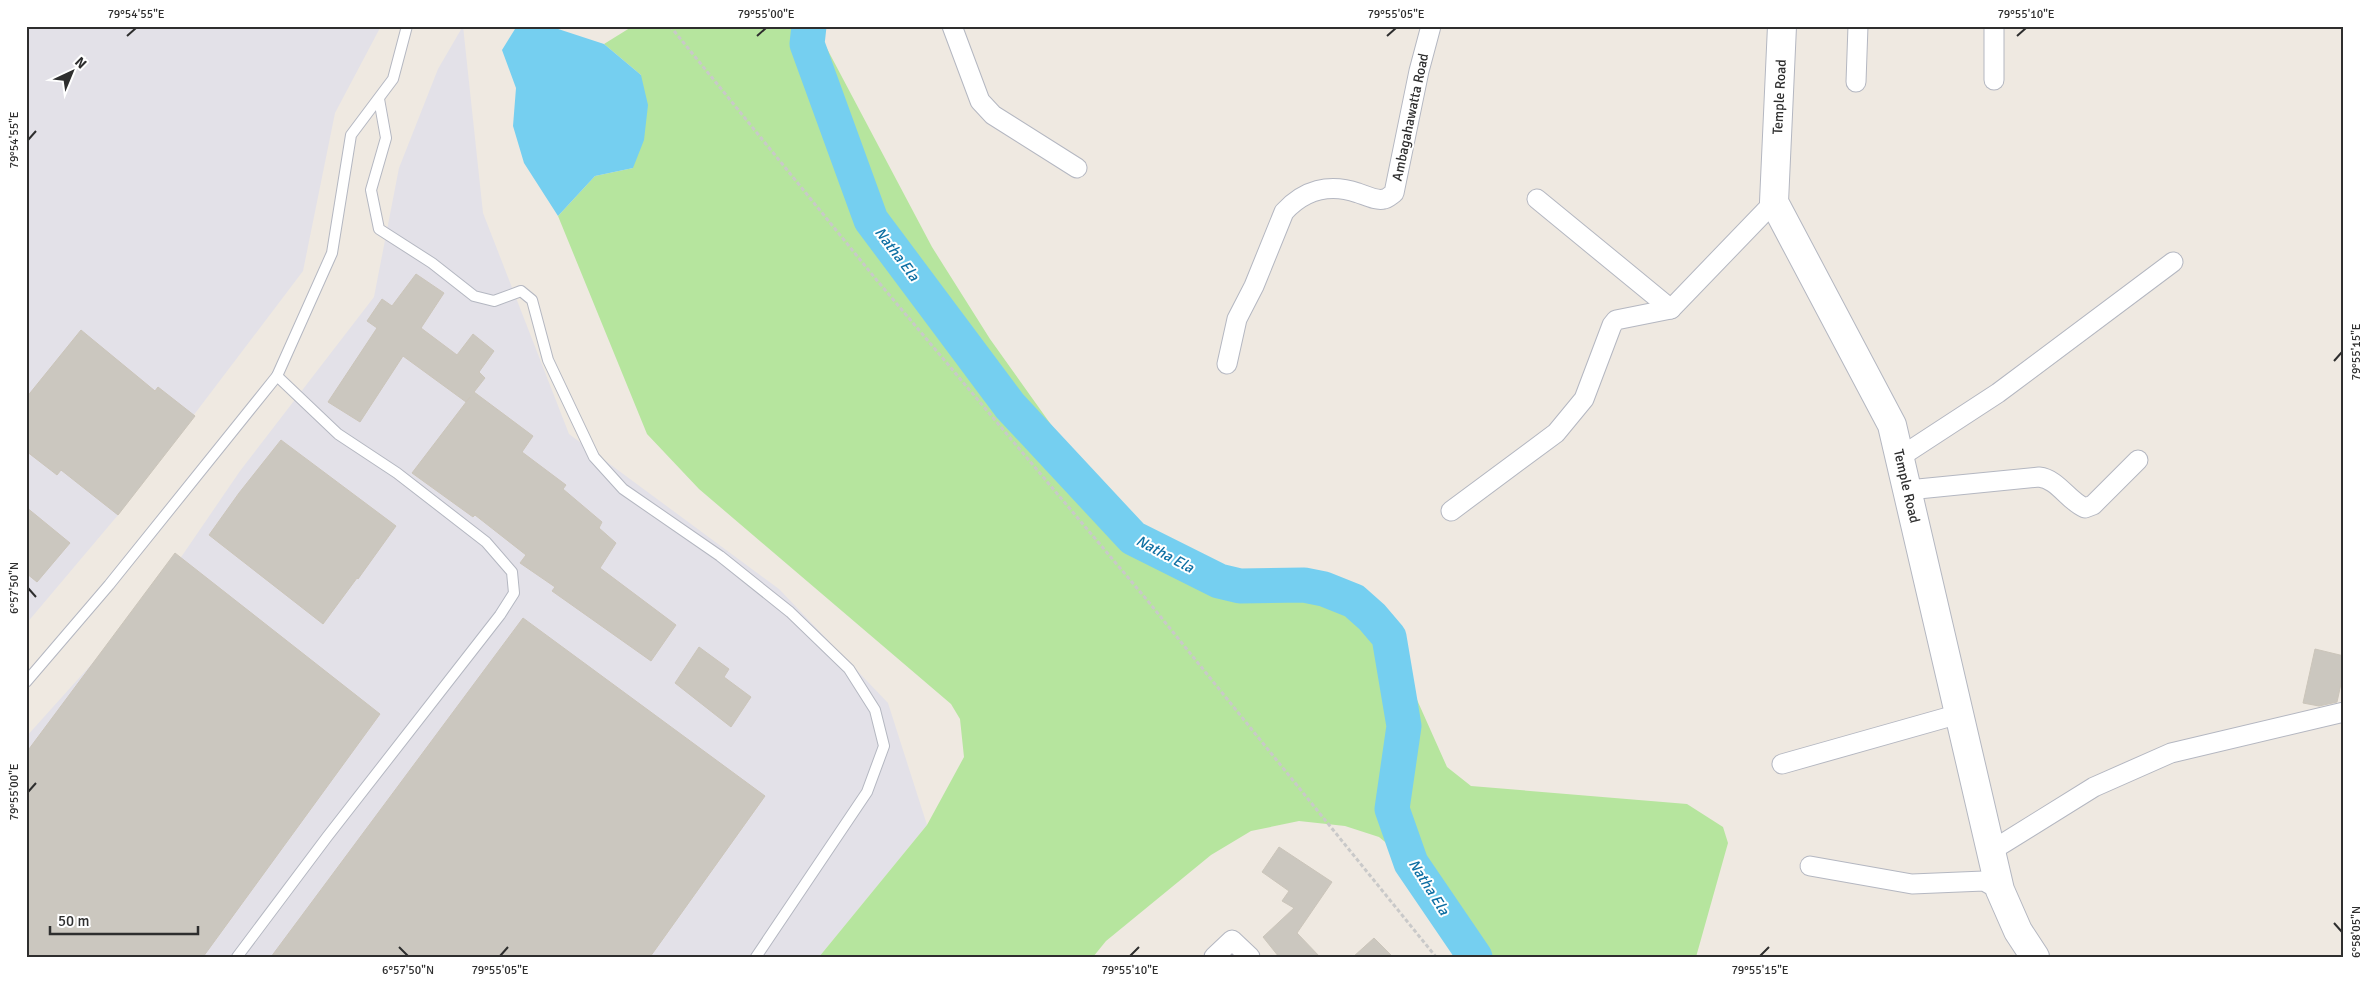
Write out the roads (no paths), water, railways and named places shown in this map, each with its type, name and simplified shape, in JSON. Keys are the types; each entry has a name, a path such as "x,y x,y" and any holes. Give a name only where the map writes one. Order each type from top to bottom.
{"street":[{"path":"952,26 980,101 993,115 1077,168"},
{"name":"Ambagahawatta Road","path":"1228,364 1237,319 1254,286 1284,212 1289,206 1300,196 1313,190 1332,189 1355,192 1377,199 1385,199 1394,193 1419,71 1431,26"},
{"name":"Temple Road","path":"1782,26 1774,202 1892,425 2000,890 2018,931 2035,957"},
{"path":"1856,82 1858,26"},
{"path":"1994,26 1994,80"},
{"path":"1538,199 1671,309"},
{"path":"1451,511 1556,433 1584,399 1612,325 1616,320 1671,309 1774,202"},
{"path":"1900,457 1998,393 2174,262"},
{"path":"1908,490 2039,477 2051,481 2077,505 2085,508 2093,505 2138,460"},
{"path":"1991,852 2094,787 2172,753 2344,712"},
{"path":"1782,764 1959,714"},
{"path":"1810,866 1912,884 1984,881 2000,890"},
{"path":"1214,957 1232,940 1250,957"}],"lane":[{"path":"26,682 109,585 277,376 332,253 350,135 393,79 407,26"},
{"path":"378,99 386,138 371,190 379,229 432,263 474,296 494,300 521,290 532,300 548,360 594,457 623,489 720,556 790,612 849,669 875,710 884,746 867,792 756,957"},
{"path":"237,957 327,837 494,623 514,593 512,572 486,542 397,473 338,434 277,376"}],"water":[{"path":"523,26 549,26 604,44 641,75 648,105 644,140 633,168 595,176 558,216 524,163 513,126 516,88 502,50 515,29"}],"waterway":[{"name":"Natha Ela","path":"809,26 807,44 871,220 1010,406 1133,538 1219,581 1240,586 1304,585 1324,589 1354,601 1372,617 1389,637 1404,726 1392,809 1411,863 1475,957"}]}
